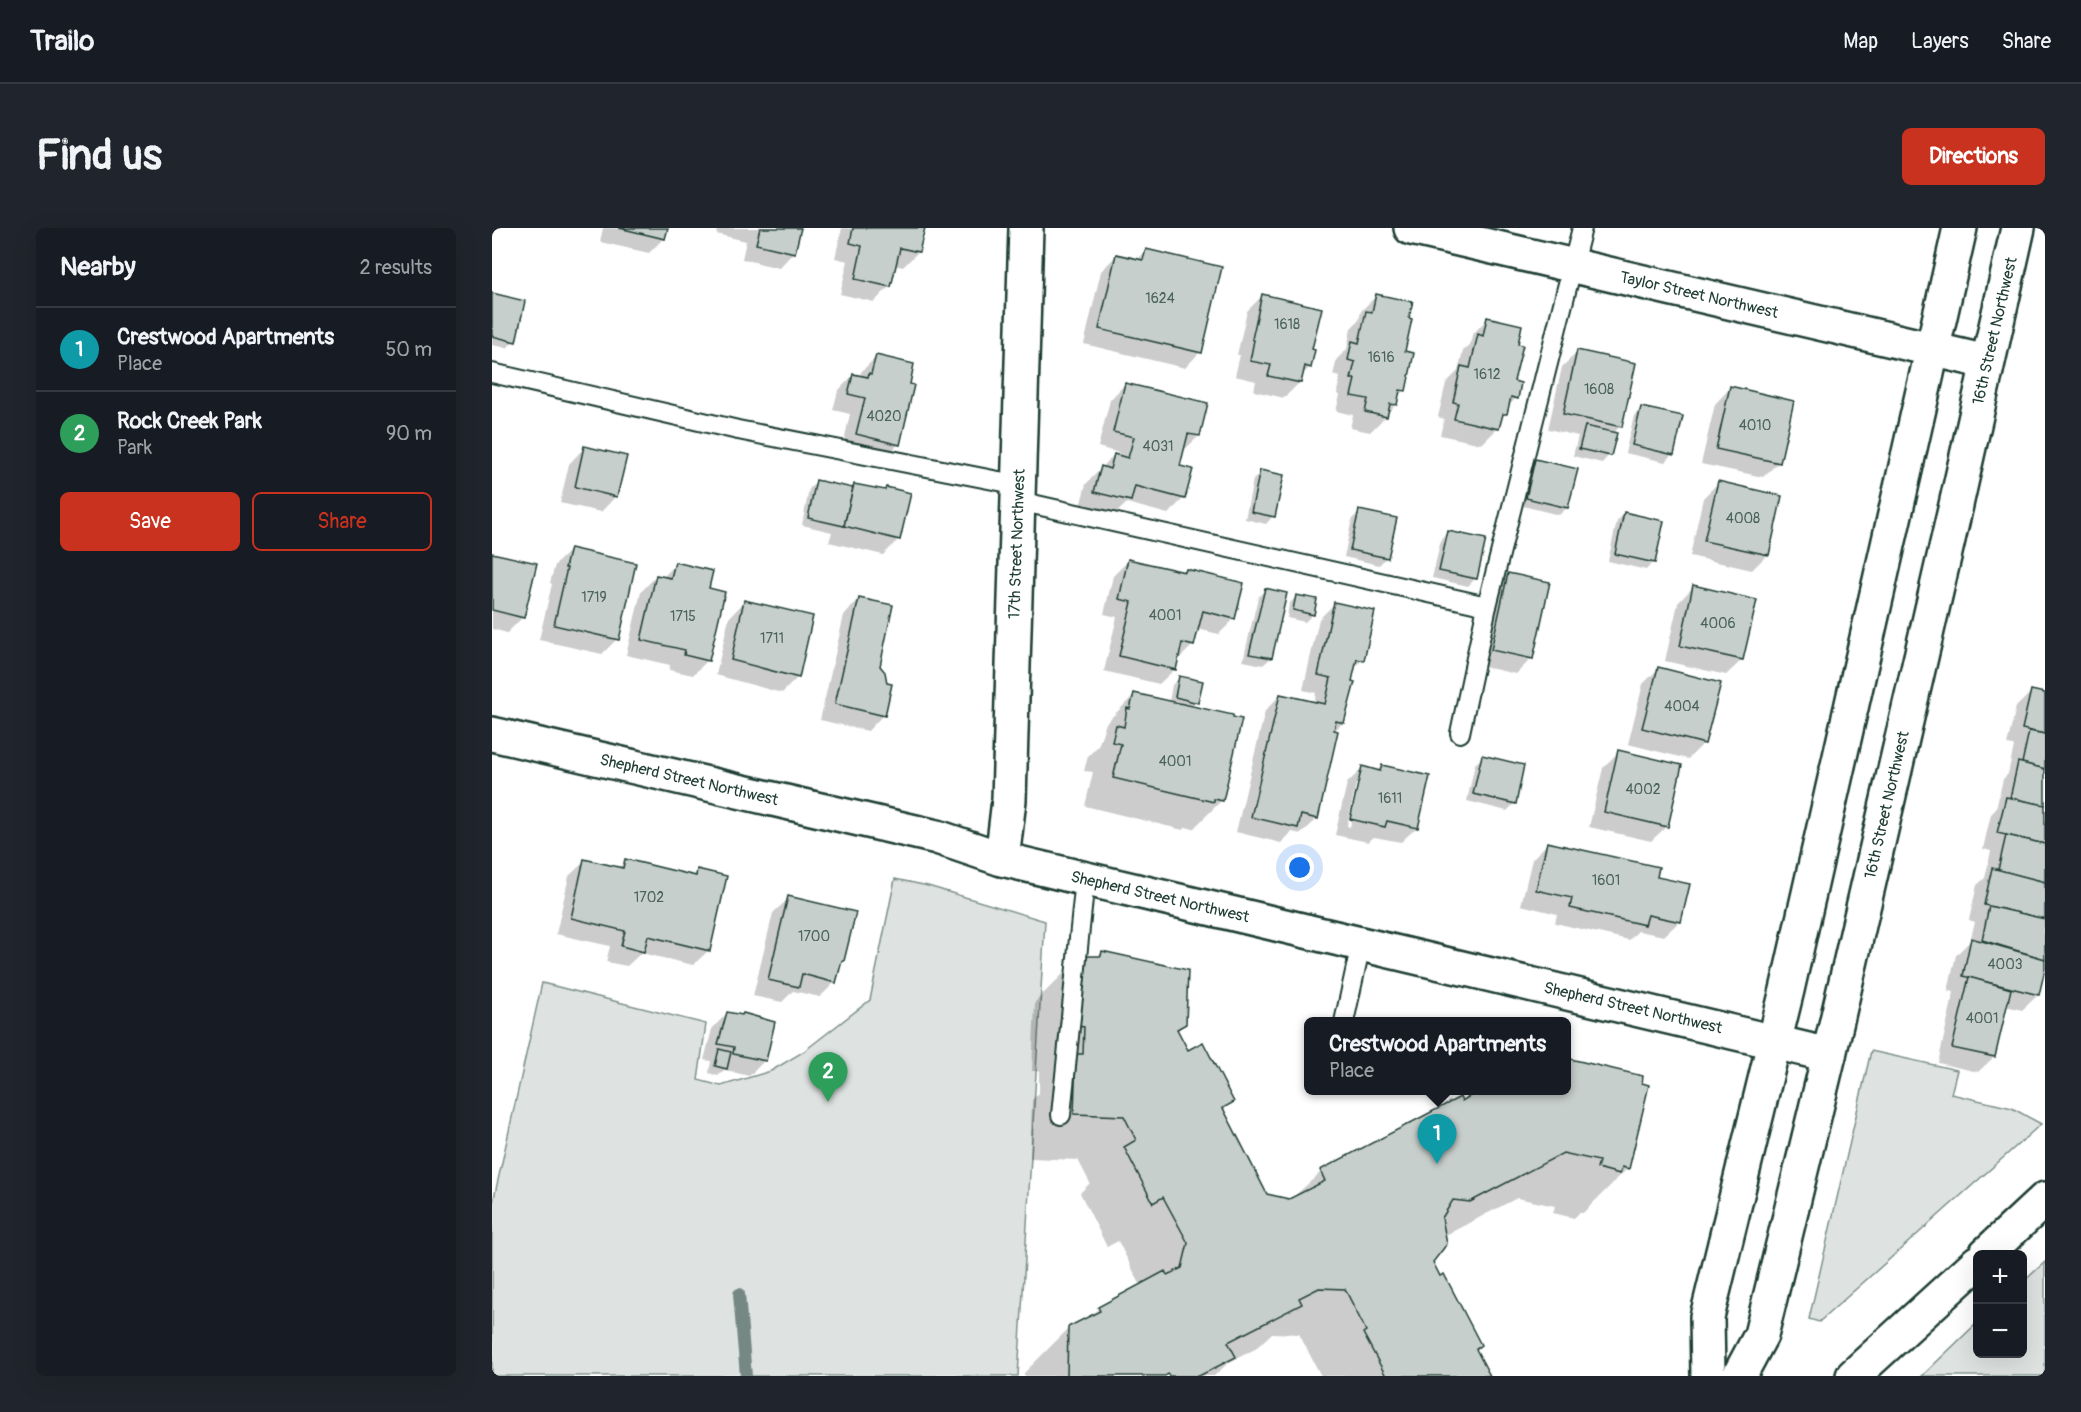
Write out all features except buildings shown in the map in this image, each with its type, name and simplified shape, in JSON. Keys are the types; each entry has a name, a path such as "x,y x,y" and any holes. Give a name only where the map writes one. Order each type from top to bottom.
{"main road":[{"name":"17th Street Northwest","path":"1002,859 1009,800 1026,228"},
{"name":"Taylor Street Northwest","path":"1411,228 1987,362"},
{"path":"1708,1376 1707,1317 1774,1042 1960,228"},
{"name":"16th Street Northwest","path":"1739,1376 1761,1335 1829,1054 2018,228"},
{"name":"Shepherd Street Northwest","path":"492,734 937,837 1002,859 1829,1054"},
{"path":"1990,1250 2045,1199"},
{"path":"1853,1376 1895,1340 1973,1266"}],"lane":[{"path":"1460,732 1487,606 1582,228"},
{"path":"492,373 1019,493 1487,606"},
{"path":"1061,1115 1085,879"},
{"path":"1345,1017 1361,944"}],"shaded area":[{"path":"895,879 928,886 1045,921 1018,1376 492,1376 492,1207 542,983 706,1024 698,1080 721,1086 771,1071 803,1052 870,1000"},
{"path":"1871,1051 1957,1070 1951,1094 2012,1108 2041,1124 1819,1322 1809,1319"},
{"path":"2045,1262 2045,1376 1922,1376 1973,1327 1973,1358 2027,1358 2027,1278"}],"waterway":[{"path":"739,1294 746,1376"}],"place":[{"name":"Rock Creek Park","path":"828,1102"},
{"name":"Crestwood Apartments","path":"1437,1164"}]}
